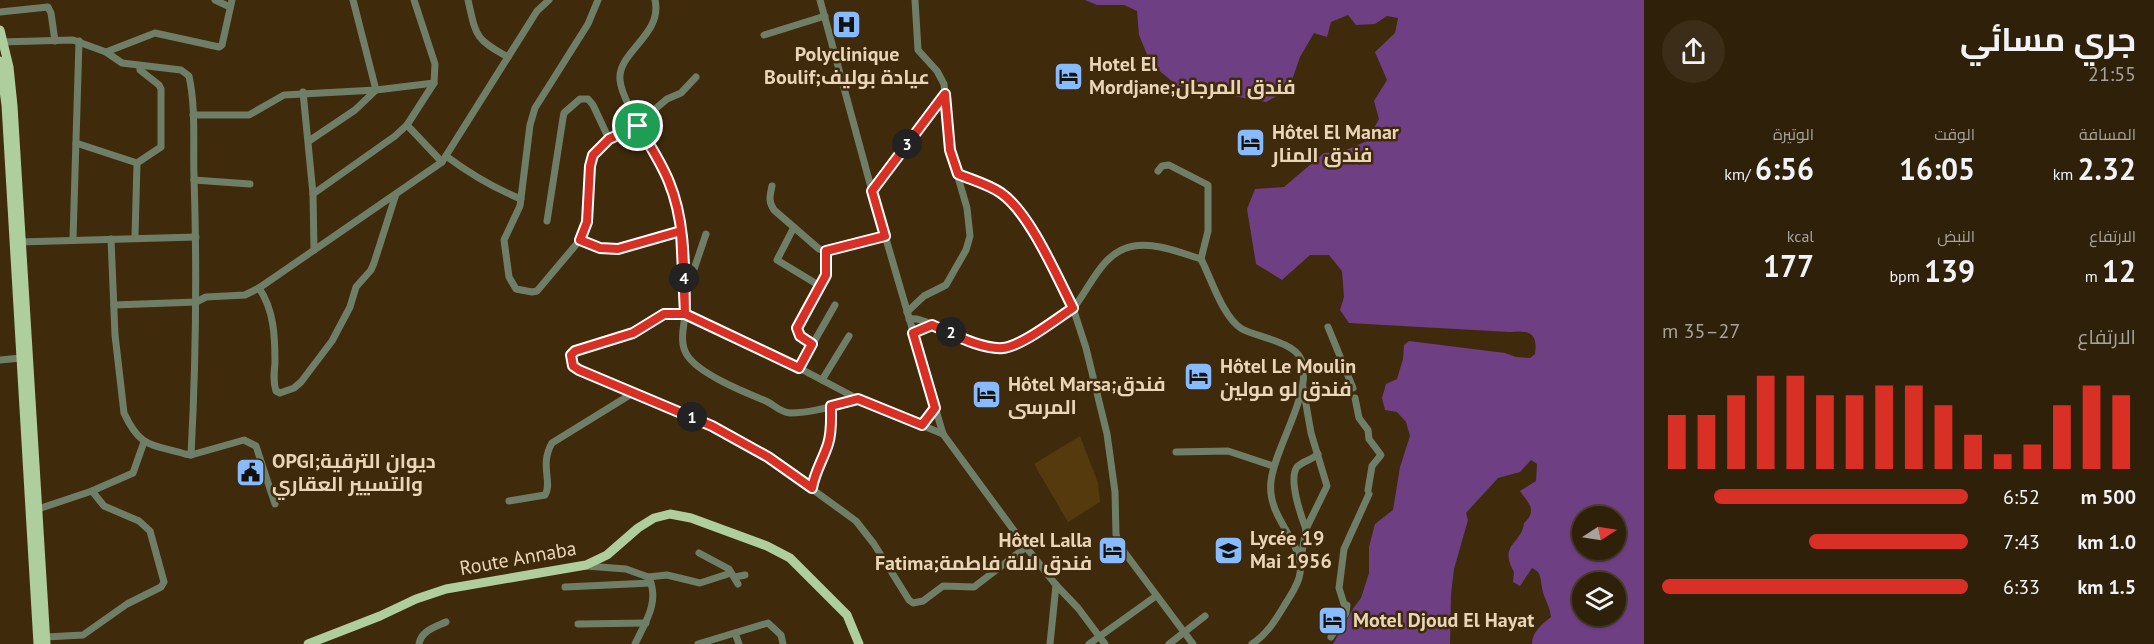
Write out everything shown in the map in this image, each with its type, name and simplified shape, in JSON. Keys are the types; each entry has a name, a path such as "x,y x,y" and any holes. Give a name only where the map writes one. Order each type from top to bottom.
{"main road":[{"path":"0,30 11,80 34,510"},
{"path":"0,61 4,133 18,242 21,358 44,642"},
{"name":"Route Annaba","path":"308,644 446,589 584,566 607,555 646,522 663,515 681,515 767,546 790,558 846,615 859,644"}],"street":[{"path":"106,52 158,33 219,47 224,39 231,4 215,0"},
{"path":"353,0 376,90"},
{"path":"313,194 407,125 434,83 435,64 414,0"},
{"path":"468,0 474,26 479,36 486,45 508,57"},
{"path":"114,305 196,302 206,297 245,295 259,288 396,194 444,159 537,11 549,0"},
{"path":"598,0 588,24 536,108 527,144 520,206 504,240 509,277 516,289 532,292 542,288 580,240 587,222 590,166 593,155 609,139 637,123 668,99 681,93 696,77"},
{"path":"655,0 657,14 652,26 624,65 619,77 637,123 669,182 681,231 685,286 684,347 691,359 702,369 731,387 769,402 779,411 803,412 858,399"},
{"path":"820,0 872,191 943,434 1026,547 1105,644"},
{"path":"908,316 924,296 946,285 968,245 970,236 969,217 950,150 943,79 918,50 915,0"},
{"path":"0,12 48,7 55,40"},
{"path":"764,35 825,16"},
{"path":"73,239 79,41"},
{"path":"2,42 79,41 106,52 123,63 185,72 190,81 196,237 191,455"},
{"path":"137,163 160,147 161,89 140,70 140,66"},
{"path":"193,115 249,115 284,95 303,92 376,90 434,83"},
{"path":"309,141 356,110 376,90"},
{"path":"303,92 313,194 314,250"},
{"path":"872,191 945,94"},
{"path":"547,221 564,113 580,99 588,99 609,139"},
{"path":"407,125 444,159 521,199"},
{"path":"76,143 137,163"},
{"path":"135,237 137,163"},
{"path":"1158,171 1162,166 1168,165 1208,185 1208,231 1201,259 1220,300 1234,323 1257,336 1291,348 1300,356 1308,418 1327,486 1306,529 1299,577 1291,596 1267,632 1252,644"},
{"path":"958,174 995,189 1014,205 1048,259 1073,308 1086,348 1107,434 1115,492 1117,541 1193,644"},
{"path":"194,180 250,184"},
{"path":"772,186 770,204 819,249 826,251 885,236"},
{"path":"259,288 271,310 275,361 274,384 276,391 280,393 294,388 301,382 332,341 350,307 356,287 371,270 396,194"},
{"path":"794,227 777,260 820,286"},
{"path":"580,240 600,248 618,249 681,231"},
{"path":"685,286 692,275 706,234"},
{"path":"18,242 196,237"},
{"path":"111,239 115,335 124,413 137,437 144,442 191,455 244,440 253,443 256,446 275,504"},
{"path":"908,316 982,345 1002,348 1017,344 1073,308 1106,262 1127,248 1146,246 1201,259"},
{"path":"812,344 800,336 797,328 827,272 826,251"},
{"path":"799,368 835,305"},
{"path":"943,434 858,399 799,368 685,314 664,314 633,333 575,351 571,355 573,366 579,370 712,426 768,457 812,488 856,521 874,544 909,600 914,603 923,601 943,586 974,587 1026,547"},
{"path":"913,333 932,325"},
{"path":"1328,327 1353,388"},
{"path":"822,380 849,336"},
{"path":"0,360 21,358"},
{"path":"1300,564 1296,547 1278,518 1270,486 1273,466 1304,387"},
{"path":"509,501 546,495 548,489 546,453 552,443 633,393"},
{"path":"1331,637 1346,613 1347,605 1344,604 1339,588 1344,549 1368,492 1372,466 1381,455 1369,439 1368,430 1359,418 1355,398"},
{"path":"812,488 817,468 828,445 831,406"},
{"path":"922,425 935,408"},
{"path":"34,510 92,491 133,473 144,442"},
{"path":"1176,452 1228,451 1273,466"},
{"path":"1306,529 1296,496 1294,475 1299,465 1318,454"},
{"path":"44,642 83,635 127,604 161,587 164,582 150,531 140,521 104,506 92,491"},
{"path":"699,553 725,567 735,578"},
{"path":"584,566 626,569 649,580 654,594 646,623 635,644"},
{"path":"565,587 649,580 667,575 700,583 745,575"},
{"path":"1050,644 1056,585"},
{"path":"1089,644 1156,596"},
{"path":"1170,644 1205,616"},
{"path":"419,644 420,637 425,632 446,622"},
{"path":"578,624 646,623"},
{"path":"698,644 768,623 782,635 783,644"},
{"path":"735,633 739,644"}],"shaded area":[{"path":"1085,0 1644,0 1644,644 1532,644 1536,632 1551,617 1549,609 1538,572 1532,568 1520,586 1513,582 1514,572 1509,555 1531,510 1520,491 1536,481 1537,464 1531,460 1520,472 1498,478 1466,513 1468,520 1454,569 1450,644 1333,644 1361,598 1369,573 1369,547 1375,524 1393,510 1400,467 1410,436 1406,422 1397,412 1385,410 1382,398 1386,384 1397,379 1403,359 1404,345 1409,341 1530,358 1535,354 1535,341 1531,334 1522,332 1349,323 1340,310 1344,297 1342,271 1329,255 1310,255 1282,280 1256,264 1247,209 1255,189 1284,187 1324,153 1341,152 1367,141 1379,119 1374,101 1387,80 1375,52 1395,33 1398,18 1387,16 1375,24 1356,25 1348,15 1331,22 1327,37 1314,33 1300,57 1292,80 1281,94 1266,102 1178,86 1151,64 1139,35 1137,11 1124,5 1097,5"},
{"path":"1080,436 1098,483 1100,502 1068,522 1034,464"}],"place":[{"name":"Polyclinique Boulif;عيادة بوليف","path":"847,24"},
{"name":"Hotel El Mordjane;فندق المرجان","path":"1068,76"},
{"name":"Hôtel El Manar فندق المنار","path":"1251,143"},
{"name":"Hôtel Le Moulin فندق لو مولين","path":"1199,377"},
{"name":"Hôtel Marsa;فندق المرسى","path":"987,395"},
{"name":"OPGI;ديوان الترقية والتسيير العقاري","path":"251,473"},
{"name":"Lycée 19 Mai 1956","path":"1229,550"},
{"name":"Hôtel Lalla Fatima;فندق لالة فاطمة","path":"1113,551"},
{"name":"Motel Djoud El Hayat","path":"1332,620"}],"route":[{"path":"638,126 609,139 593,155 590,166 587,222 580,240 600,248 618,249 681,231 685,286 685,314 799,368 812,344 800,336 797,328 826,275 826,251 885,236 872,191 945,94 950,150 958,174 987,185 1009,199 1019,211 1048,259 1073,308 1017,344 1002,348 982,345 932,325 913,333 935,408 922,425 858,399 831,406 828,445 817,468 812,488 768,457 712,426 617,387 573,366 571,355 575,351 619,339 664,314 685,314 681,231 675,200 659,161 638,126"}]}
